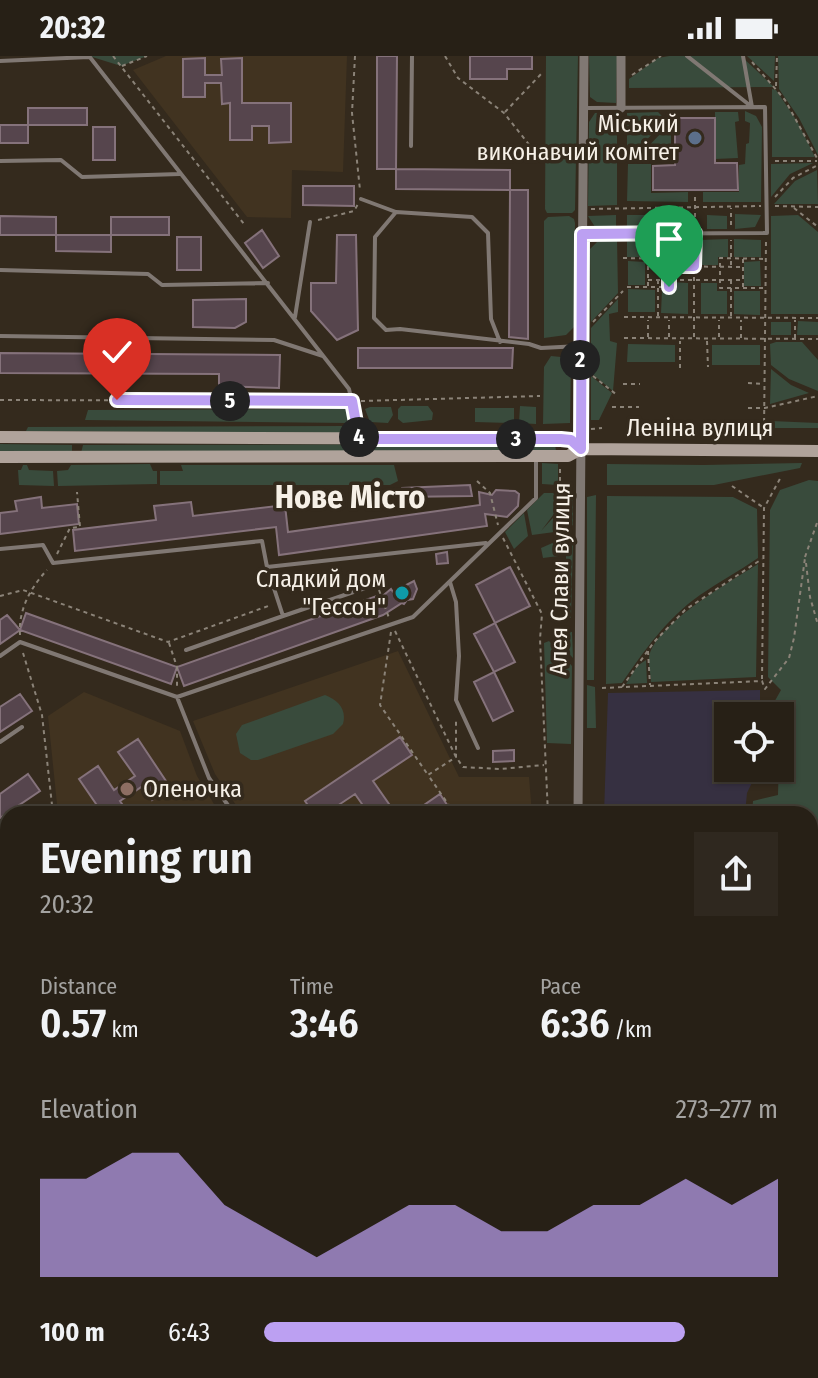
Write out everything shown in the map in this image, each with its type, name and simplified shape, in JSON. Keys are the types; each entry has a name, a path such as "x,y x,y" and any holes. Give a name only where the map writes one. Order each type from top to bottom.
{"street":[{"name":"Алея Слави вулиця","path":"578,806 584,56"},
{"path":"621,56 621,108"},
{"name":"Леніна вулиця","path":"0,437 561,439 571,440 581,449"},
{"name":"Леніна вулиця","path":"0,457 568,456 581,449 818,451"}],"lane":[{"path":"0,61 89,56 349,389 359,439"},
{"path":"411,146 412,56"},
{"path":"687,56 752,107"},
{"path":"745,57 752,107"},
{"path":"582,234 767,233 765,107 583,108"},
{"path":"0,161 61,160 82,177 182,174"},
{"path":"361,199 396,212 472,217 488,233 491,319 500,342"},
{"path":"396,212 375,237 374,318 386,330 400,329 541,348 580,346"},
{"path":"295,317 310,222"},
{"path":"0,270 148,274 162,285 268,283"},
{"path":"0,336 274,340 325,357"},
{"path":"0,656 20,642 177,697 413,617 536,498 536,456"},
{"path":"0,549 43,545 53,563 262,541 283,616"},
{"path":"267,567 488,542"},
{"path":"450,582 456,602 459,656 456,700 478,748"},
{"path":"186,650 371,586"},
{"path":"177,697 209,778 228,806"},
{"path":"0,742 22,727"}],"path":[{"path":"113,56 244,224"},
{"path":"121,66 147,56"},
{"path":"310,222 354,211 361,199 352,113 355,56"},
{"path":"445,56 458,78 504,113 542,161"},
{"path":"621,84 661,56"},
{"path":"776,87 777,56"},
{"path":"745,57 776,87 798,118 818,163"},
{"path":"504,113 543,72"},
{"path":"766,161 818,163"},
{"path":"766,206 793,178 818,163"},
{"path":"694,339 695,195"},
{"path":"793,206 818,227"},
{"path":"583,209 818,207"},
{"path":"764,430 767,233"},
{"path":"589,326 623,289 669,287 669,259 623,258"},
{"path":"648,258 648,287"},
{"path":"766,259 720,258 720,288 766,288"},
{"path":"743,258 743,288"},
{"path":"648,266 743,267"},
{"path":"658,279 658,317"},
{"path":"648,280 742,280"},
{"path":"731,280 731,317"},
{"path":"624,317 818,318"},
{"path":"648,317 648,338"},
{"path":"669,317 669,339"},
{"path":"719,317 719,339"},
{"path":"741,318 741,339"},
{"path":"795,318 795,339"},
{"path":"624,338 818,339"},
{"path":"680,368 681,338"},
{"path":"707,339 708,367"},
{"path":"589,372 617,395"},
{"path":"748,383 765,384"},
{"path":"623,384 640,384"},
{"path":"0,400 352,401 540,396"},
{"path":"748,408 765,408 818,396"},
{"path":"612,407 639,407"},
{"path":"781,477 764,508 762,681 765,689 789,658 805,558 818,520"},
{"path":"477,481 490,493 500,532 542,614 540,639 548,806"},
{"path":"732,486 764,508"},
{"path":"622,687 648,651 685,610 763,558"},
{"path":"805,558 810,597 818,625"},
{"path":"371,586 378,589 392,624 463,767 500,769 545,765"},
{"path":"0,596 23,590 168,642 279,602"},
{"path":"392,624 380,705 449,806"},
{"path":"168,642 177,667 177,697"},
{"path":"648,651 650,686"},
{"path":"602,688 762,681"},
{"path":"456,700 456,757"},
{"path":"428,775 456,757"}],"shaded area":[{"path":"166,56 347,56 343,172 292,170 291,218 247,217 133,70"},
{"path":"398,651 459,777 529,777 531,806 237,806 215,774 193,721"},
{"path":"760,690 760,702 714,702 714,782 752,782 746,806 604,806 608,693"},
{"path":"84,692 180,731 197,776 215,806 57,806 48,716"}],"green space":[{"path":"89,56 147,56 121,66"},
{"path":"546,56 578,56 575,210 572,213 547,213 545,209"},
{"path":"589,56 617,56 616,103 597,102 590,97"},
{"path":"741,56 774,87 629,88 629,79 658,58"},
{"path":"747,56 775,56 774,81"},
{"path":"778,56 818,56 818,155 799,118 779,89"},
{"path":"772,89 776,90 797,121 815,157 772,157"},
{"path":"745,111 756,116 762,127 761,202 703,202 703,192 739,192 739,165 745,164 746,144 749,143 750,123 745,121"},
{"path":"617,112 617,205 588,206 589,122 595,113"},
{"path":"658,112 663,117 663,123 627,160 627,113"},
{"path":"715,112 738,112 739,121 735,122 738,158 715,159"},
{"path":"665,129 671,131 671,158 635,160"},
{"path":"813,163 790,174 771,197 771,164"},
{"path":"628,164 651,164 651,193 688,192 688,202 627,201"},
{"path":"817,170 818,204 774,204 795,181"},
{"path":"735,214 761,215 755,227 735,229"},
{"path":"616,215 616,229 595,227 588,216"},
{"path":"627,215 654,215 655,228 627,229"},
{"path":"707,215 727,216 727,229 707,229"},
{"path":"798,215 818,232 818,314 771,314 771,216"},
{"path":"569,216 575,223 574,327 566,335 544,338 544,221 548,217"},
{"path":"663,216 683,216 682,229 662,229"},
{"path":"617,239 618,293 591,322 590,249 597,242"},
{"path":"627,239 655,239 655,257 627,257"},
{"path":"688,239 688,265 671,265 671,257 661,257 661,240"},
{"path":"728,239 728,257 718,257 718,265 701,265 700,240"},
{"path":"734,239 761,240 761,257 734,257"},
{"path":"628,261 645,262 645,285 628,285"},
{"path":"760,261 761,286 744,286 744,262"},
{"path":"671,282 688,283 688,314 661,313 662,290 671,290"},
{"path":"701,283 717,283 717,291 727,291 727,314 701,314"},
{"path":"628,289 655,290 655,312 628,312"},
{"path":"734,291 760,291 760,315 734,314"},
{"path":"618,299 618,312 609,314 610,341 617,343 613,391 591,373 591,328"},
{"path":"798,321 818,322 818,335 797,335"},
{"path":"771,322 791,322 791,335 771,335"},
{"path":"802,342 818,360 818,391 789,379 771,365 770,344"},
{"path":"628,344 675,345 675,362 627,362"},
{"path":"712,345 760,345 760,365 712,365"},
{"path":"551,356 571,358 570,423 543,424 544,367"},
{"path":"771,369 791,385 809,393 770,404"},
{"path":"591,376 612,393 599,420 591,420"},
{"path":"401,406 428,406 433,413 432,420 403,423 398,419"},
{"path":"520,406 536,407 536,424 519,423"},
{"path":"391,407 393,415 388,423 370,422 365,409"},
{"path":"475,408 514,408 514,423 475,422"},
{"path":"346,409 350,423 85,420 88,410"},
{"path":"771,421 818,423 818,428 771,428"},
{"path":"349,426 348,431 343,433 26,431 28,427"},
{"path":"0,444 72,445 72,452 0,451"},
{"path":"555,444 556,451 81,453 83,445"},
{"path":"542,463 558,464 558,485 542,484"},
{"path":"802,463 800,468 714,485 607,485 607,464"},
{"path":"150,464 153,471 157,471 157,484 58,486 57,471 68,470 71,465"},
{"path":"27,465 29,470 53,471 54,486 19,485 18,470"},
{"path":"181,465 394,465 398,481 390,485 160,485 160,471 183,471"},
{"path":"809,480 818,481 818,806 753,806 753,801 778,795 778,782 794,782 794,702 774,702 781,690 768,677 770,510 780,490"},
{"path":"544,493 553,493 558,498 557,510 541,531 560,510 561,496 573,495 573,525 562,531 532,535 527,510"},
{"path":"596,495 594,680 587,680 587,497"},
{"path":"607,496 733,497 757,509 758,558 700,595 677,614 622,683 606,684"},
{"path":"524,513 528,536 514,549 505,532"},
{"path":"557,541 573,542 571,618 566,618 566,555 543,558 541,548"},
{"path":"758,564 756,677 651,682 649,657 654,644 665,631 696,604"},
{"path":"555,629 572,632 573,658 557,641"},
{"path":"549,641 572,666 571,744 547,743 544,643"},
{"path":"646,660 647,683 626,684 637,666"},
{"path":"587,685 595,687 596,728 587,728"},
{"path":"325,695 337,702 344,714 343,724 333,734 258,760 251,760 240,753 236,734 242,725"}],"building":[{"path":"377,56 397,56 396,169 377,169"},
{"path":"470,56 532,56 532,69 507,69 507,79 470,79"},
{"path":"205,58 205,75 222,75 221,59 242,58 242,103 291,103 291,142 269,143 269,126 252,126 252,140 230,140 230,103 222,104 221,83 205,83 205,97 183,97 183,59"},
{"path":"28,108 87,108 87,125 28,125"},
{"name":"Міський виконавчий комітет","path":"675,118 715,118 715,163 737,163 738,190 653,190 653,166 675,165"},
{"path":"0,125 28,125 28,143 0,143"},
{"path":"93,127 115,127 115,160 93,160"},
{"path":"396,169 510,170 510,190 396,189"},
{"path":"303,186 354,186 354,206 303,205"},
{"path":"510,190 528,190 528,339 509,337"},
{"path":"0,216 56,217 56,235 0,235"},
{"path":"111,217 169,217 169,235 111,235"},
{"path":"262,230 279,256 263,268 245,243"},
{"path":"56,235 111,235 111,252 56,251"},
{"path":"337,235 356,235 358,330 337,340 311,311 311,283 336,283"},
{"path":"177,237 201,237 201,270 177,270"},
{"path":"246,299 246,322 235,328 193,327 193,300"},
{"path":"358,348 513,348 512,368 358,368"},
{"path":"0,353 280,355 279,388 219,386 219,374 0,373"},
{"path":"470,485 472,496 399,497 402,488"},
{"path":"496,490 515,491 519,494 518,506 507,517 485,514 487,526 279,555 276,527 75,551 73,530 156,520 154,506 191,502 193,516 285,505 288,532 480,505 479,492 492,495"},
{"path":"41,497 42,508 77,504 79,524 0,534 0,513 17,511 15,501"},
{"path":"447,552 448,563 437,564 436,554"},
{"path":"510,567 530,606 495,623 476,585"},
{"path":"414,581 417,589 413,599 383,615 184,686 177,667 377,596 379,599 391,589 393,592"},
{"path":"26,613 177,667 171,684 20,630"},
{"path":"7,615 20,630 0,644 0,620"},
{"path":"495,623 515,662 494,672 474,634"},
{"path":"494,672 513,711 493,721 474,682"},
{"path":"20,694 32,711 0,732 0,707"},
{"path":"400,737 412,755 373,781 390,806 363,806 355,794 337,806 308,806 305,801"},
{"path":"138,739 170,787 152,800 143,786 120,801 123,806 98,806 79,779 98,766 114,790 135,776 118,752"},
{"path":"514,750 514,761 493,762 493,751"},
{"path":"28,774 40,791 18,806 0,806 0,794"},
{"path":"440,794 448,806 423,806"}],"place":[{"name":"Міський виконавчий комітет","path":"695,138"},
{"name":"Сладкий дом \"Гессон\"","path":"402,593"},
{"name":"Оленочка","path":"127,789"}],"district":[{"name":"Нове Місто","path":"350,497"}],"route":[{"path":"117,400 352,401 359,439 561,439 571,440 581,449 582,234 695,233 694,266 669,266 669,287"}]}
